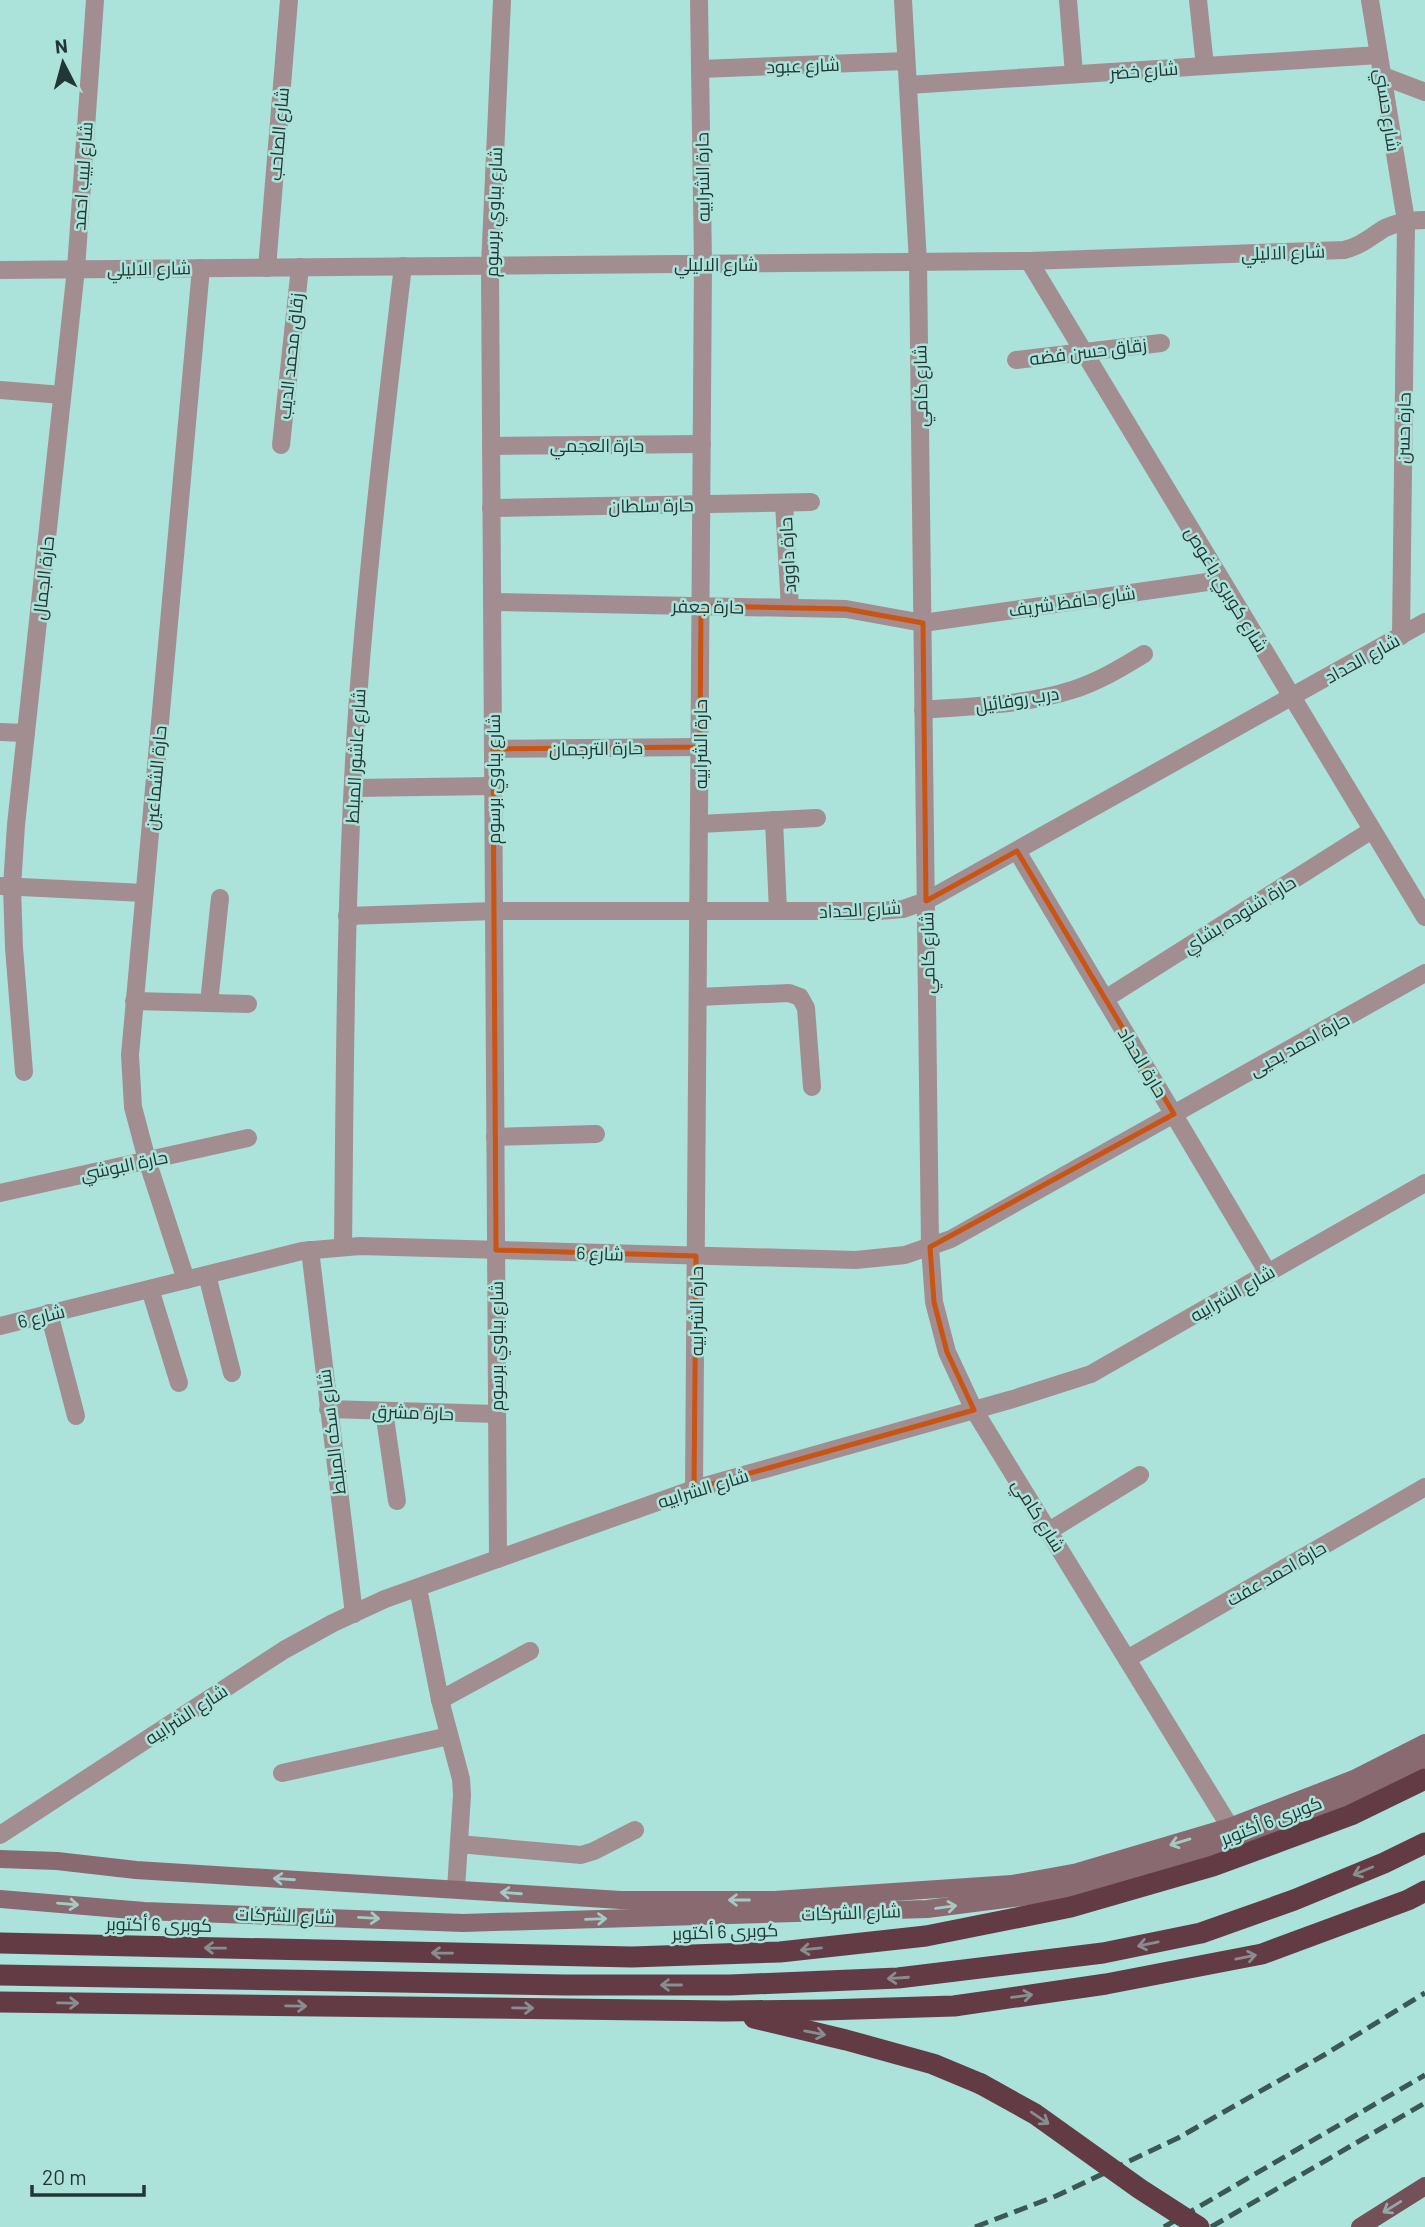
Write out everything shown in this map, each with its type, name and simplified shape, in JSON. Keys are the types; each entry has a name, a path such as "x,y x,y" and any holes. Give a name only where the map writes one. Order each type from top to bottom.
{"highway":[{"name":"كوبرى 6 أكتوبر","path":"0,1943 632,1957 780,1952 926,1936 1071,1907 1213,1866 1351,1815 1425,1779"},
{"path":"2,1974 565,1985 730,1985 898,1978 1103,1953 1202,1933 1294,1900 1425,1843"},
{"path":"0,2002 725,2011 954,2006 1107,1984 1262,1954 1408,1900 1425,1891"},
{"path":"725,2011 933,2064 981,2084 1035,2114 1140,2189 1199,2227"}],"main road":[{"name":"شارع الشركات","path":"0,1859 621,1900 775,1900 999,1885 1078,1872 1230,1827 1354,1779 1425,1743"},
{"name":"شارع الشركات","path":"0,1899 144,1911 463,1923 927,1909 1069,1891 1207,1852 1315,1812 1398,1774 1425,1758"},
{"path":"1360,2227 1425,2186"}],"street":[{"name":"شارع لبيب احمد","path":"76,269 95,0"},
{"name":"شارع الصاحب","path":"267,268 289,0"},
{"name":"شارع بباوي برسوم","path":"498,1559 490,266 502,0"},
{"name":"حارة الشرابيه","path":"694,1489 703,264 699,0"},
{"name":"شارع كامي","path":"903,0 918,262 930,1247 934,1302 947,1352 974,1410 1230,1827"},
{"path":"1068,0 1074,74"},
{"path":"1198,0 1205,66"},
{"name":"شارع حسني","path":"1370,0 1406,220"},
{"name":"شارع خضر","path":"908,85 1380,55"},
{"name":"شارع عبود","path":"700,69 906,61"},
{"path":"1383,76 1425,92"},
{"name":"شارع الاليلي","path":"0,270 1028,261 1344,250 1356,247 1385,228 1406,220 1425,220"},
{"name":"حارة حسن","path":"1401,636 1406,220"},
{"name":"شارع كوبري باغوص","path":"1028,261 1372,830 1418,888 1425,917"},
{"name":"شارع عاشور المبلط","path":"343,1247 347,916 358,699 377,482 403,266"},
{"name":"زقاق محمد الديب","path":"281,445 300,267"},
{"name":"حارة الشماعين","path":"186,1280 147,1160 133,1107 130,1055 201,268"},
{"name":"حارة الجمال","path":"24,1072 6,886 26,733 76,269"},
{"name":"زقاق حسن فضه","path":"1016,360 1161,343"},
{"path":"0,390 62,395"},
{"name":"حارة العجمي","path":"491,446 702,444"},
{"name":"حارة سلطان","path":"491,508 811,502"},
{"name":"حارة داوود","path":"784,503 790,608"},
{"name":"شارع حافظ شريف","path":"923,623 1221,580"},
{"name":"حارة جعفر","path":"492,602 846,608 923,623"},
{"name":"شارع الحداد","path":"347,916 494,911 903,909 926,901 1017,851 1425,622"},
{"name":"درب روفائيل","path":"923,710 1034,700 1073,690 1110,674 1144,654"},
{"path":"0,732 26,733"},
{"name":"حارة الترجمان","path":"493,749 700,747"},
{"path":"353,788 493,786"},
{"path":"699,824 817,818"},
{"path":"774,820 778,911"},
{"name":"حارة شنوده بشاي","path":"1105,999 1372,830"},
{"name":"حارة الحداد","path":"1017,851 1268,1273"},
{"path":"6,886 144,893"},
{"path":"209,1003 220,898"},
{"name":"حارة احمد يحيى","path":"1174,1114 1425,974"},
{"path":"698,997 789,993 800,997 806,1008 812,1087"},
{"path":"134,1001 248,1004"},
{"name":"شارع 6","path":"0,1326 310,1250 343,1247 856,1260 905,1255 951,1239 1174,1114"},
{"path":"495,1137 596,1134"},
{"name":"حارة البوشي","path":"0,1193 248,1138"},
{"name":"شارع الشرابيه","path":"0,1835 284,1650 354,1614 385,1600 694,1489 1091,1374 1425,1183"},
{"name":"شارع سكه المبلط","path":"310,1250 354,1614"},
{"path":"207,1275 232,1373"},
{"path":"150,1289 179,1383"},
{"path":"49,1313 76,1416"},
{"name":"حارة مشرق","path":"328,1409 497,1415"},
{"path":"384,1411 397,1501"},
{"path":"1049,1531 1140,1475"},
{"name":"حارة احمد عفت","path":"1127,1659 1425,1487"},
{"path":"418,1588 440,1700 461,1779 456,1889"},
{"path":"440,1700 530,1651"},
{"path":"282,1773 449,1735"},
{"path":"459,1844 581,1854 594,1851 635,1830"}],"highlighted area":[{"path":"701,606 846,609 923,623 926,901 1017,851 1174,1114 930,1247 934,1302 947,1352 974,1410 694,1489 696,1256 496,1250 493,749 700,747"}],"railway":[{"path":"975,2227 1056,2196 1178,2138 1324,2055 1425,1993"},
{"path":"1164,2227 1425,2075"},
{"path":"1211,2227 1425,2103"}]}
